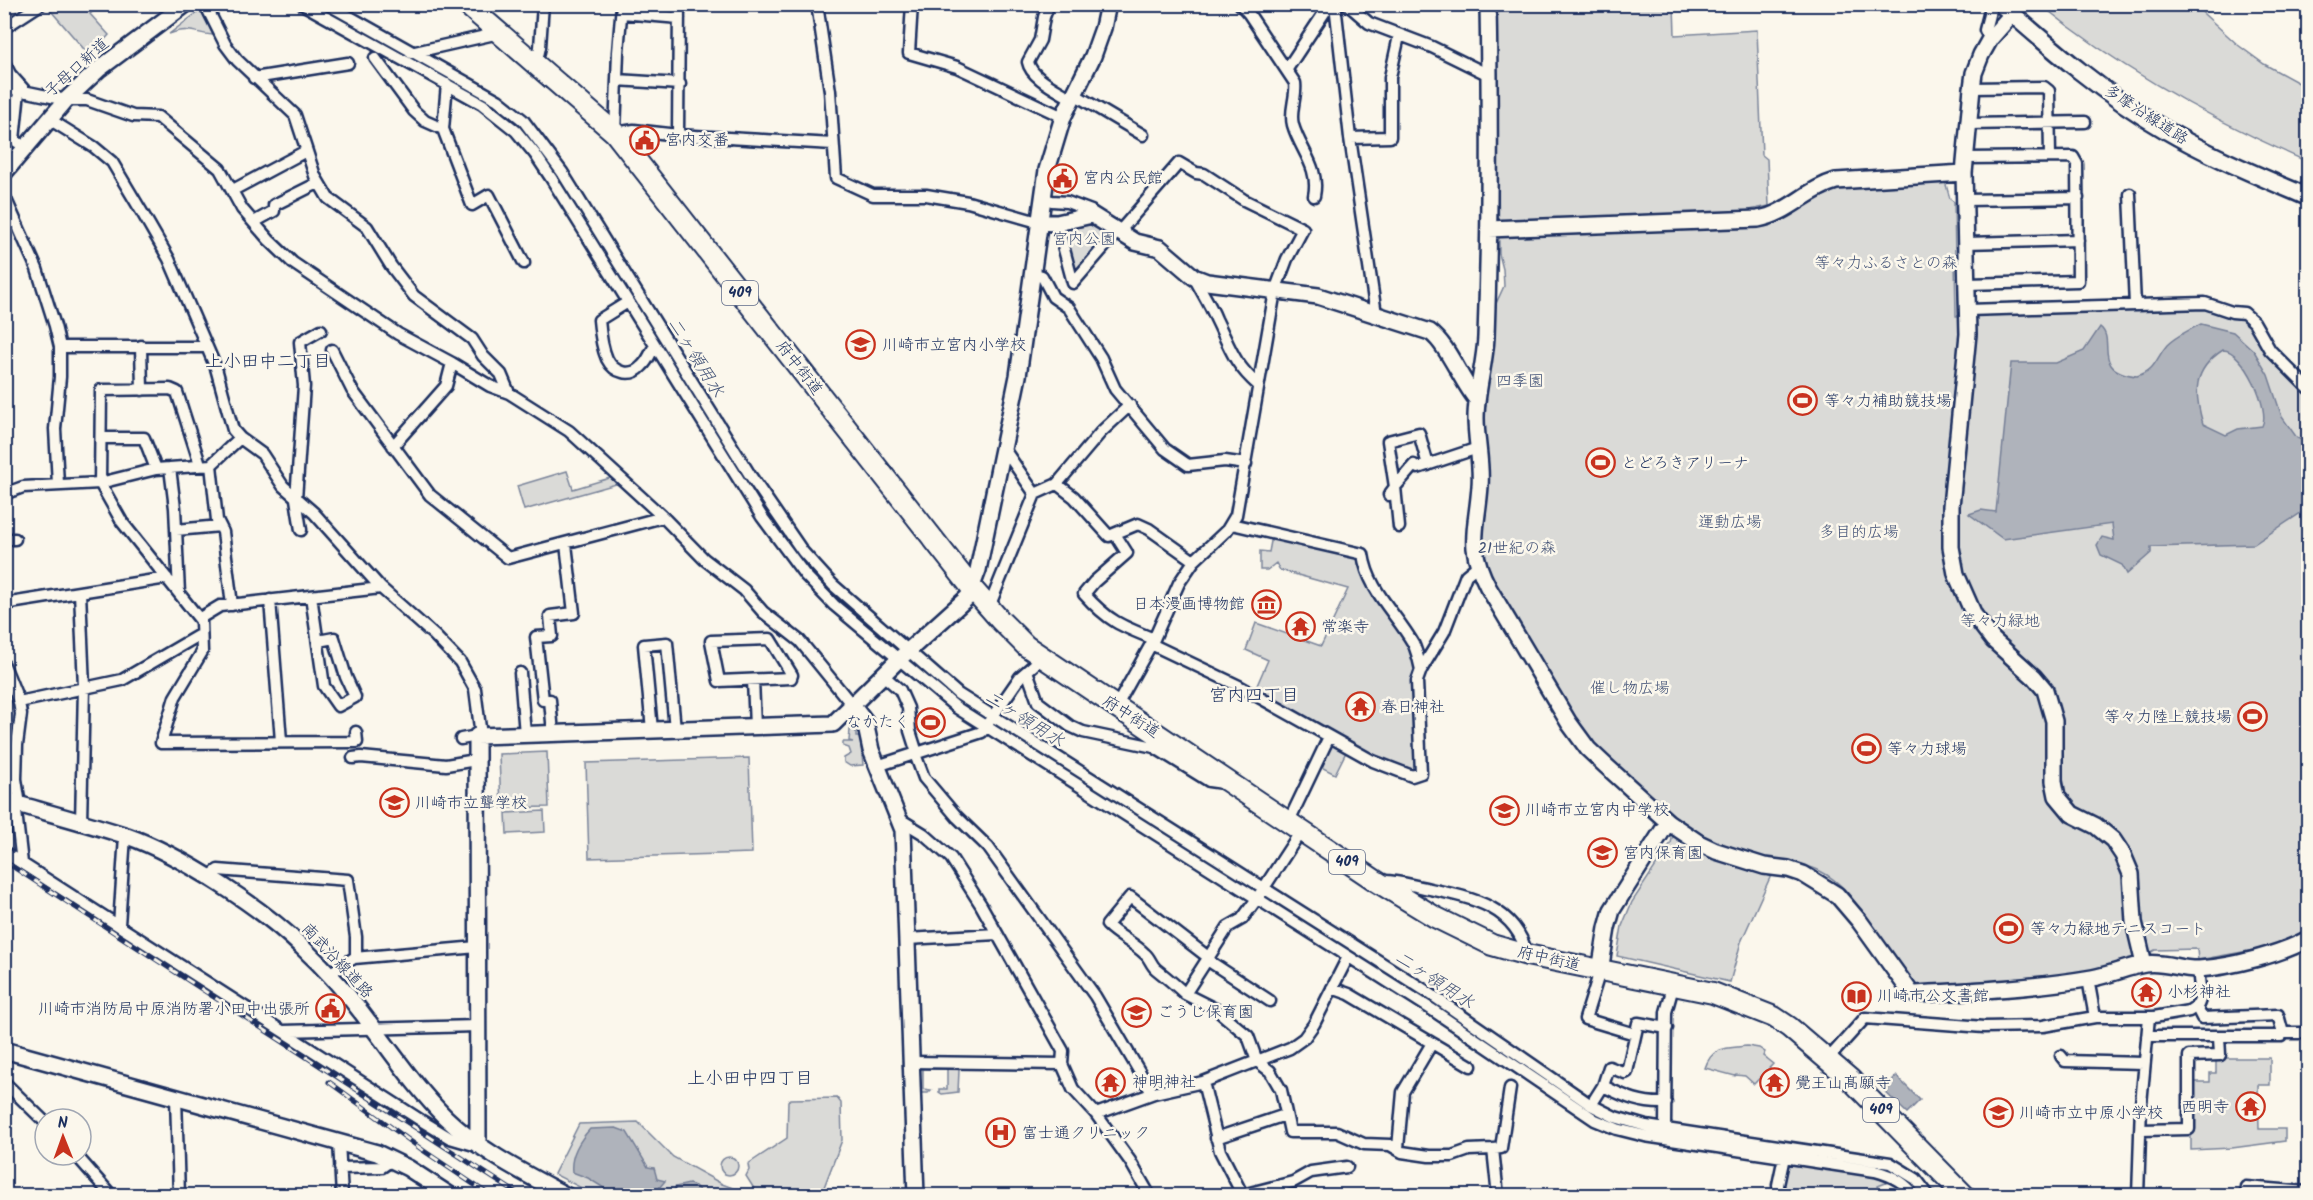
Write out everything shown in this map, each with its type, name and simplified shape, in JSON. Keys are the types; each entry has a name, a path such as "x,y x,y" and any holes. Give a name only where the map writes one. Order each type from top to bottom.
{"highway":[{"name":"府中街道","path":"466,4 615,134 971,587 1012,633 1042,658 1376,881 1425,911 1477,938 1527,955 1673,987 1713,993 1774,1017 1828,1059 1965,1196"}],"main road":[{"name":"多摩沿線道路","path":"2006,9 2069,63 2162,128 2214,156 2308,196"}],"street":[{"path":"4,27 41,4"},
{"name":"子母口新道","path":"4,173 66,100 99,69 186,4"},
{"path":"205,4 225,44 237,60 296,115 318,183 328,198 367,227 391,266 414,296 472,339 483,356 501,374 509,393"},
{"path":"302,4 510,118 542,143 628,302 687,396 768,513 833,585 937,693 985,727 1260,895 1426,991 1591,1105 1623,1120 1890,1163 1916,1179 1929,1196"},
{"path":"327,4 498,100 510,118"},
{"path":"536,64 540,47 543,4"},
{"path":"678,4 680,84 678,135"},
{"path":"817,4 826,60 836,178 873,195 926,195 968,202 1030,221 1057,223 1092,215"},
{"path":"912,4 909,52 957,67 1063,117"},
{"path":"1049,4 1044,16 1040,40 1028,62 1029,68 1044,81 1143,135"},
{"path":"460,739 525,734 833,724 968,597 978,570 1018,376 1047,170 1063,117 1093,56 1103,28 1108,4"},
{"path":"1240,4 1295,83 1296,94 1292,123 1313,165 1316,178 1314,196"},
{"path":"1287,69 1330,4"},
{"path":"1335,4 1350,138 1376,314"},
{"path":"1347,4 1369,23 1432,47 1489,75"},
{"path":"1488,4 1489,229 1485,348 1477,400 1480,487 1473,534 1477,566 1569,723 1588,749 1668,822 1699,843 1764,867 1788,869 1803,874 1825,886 1848,907 1911,993 1984,991 2088,979 2111,975 2144,964 2158,963 2198,969 2277,953 2308,939"},
{"path":"1989,4 1991,7 1985,30 1990,39"},
{"path":"679,18 622,9 615,134 634,130 678,135 833,144"},
{"path":"2006,9 1974,73 1972,88 1965,166 1968,334 1951,506 1951,547 1956,574 1968,605 1993,640 2045,690 2054,721 2054,781 2057,796 2072,814 2096,826 2113,840 2123,855 2131,874 2134,922 2144,964"},
{"path":"396,55 499,33"},
{"path":"1350,138 1390,137 1390,77 1399,36"},
{"path":"375,58 414,111 425,121 443,129"},
{"path":"4,62 9,74 22,91 14,140 25,147"},
{"path":"255,78 348,63"},
{"path":"617,80 680,84"},
{"path":"447,84 443,129 472,205 489,195 524,263"},
{"path":"4,87 66,100 87,100 133,116 158,117 220,169 242,209 293,263 398,334 490,386 509,393 569,431 663,517 704,559 744,590 763,612 800,641 865,722 877,766 903,830 916,1196"},
{"path":"1972,88 2044,87 2049,91 2050,157"},
{"path":"4,852 422,1122 450,1138 478,1145 476,760 479,736 475,689 460,662 435,636 381,588 314,513 283,486 262,454 233,430 216,368 169,259 112,162 94,147 49,119"},
{"path":"1969,124 2085,122"},
{"path":"232,190 306,151"},
{"path":"1489,229 1758,219 1785,210 1823,186 1836,181 2050,157 2076,159 2079,281 1967,284"},
{"path":"1057,223 1073,283 1179,163 1196,173 1204,174 1263,211 1304,229 1287,259 1275,291 1236,515 1232,524 1194,561 1179,583 1153,641 1116,707"},
{"path":"254,222 274,211 274,205 318,183"},
{"path":"2130,194 2136,305"},
{"path":"4,195 37,269 60,346 60,377 55,429 58,484"},
{"path":"1042,198 1080,205 1136,242 1160,248 1194,277 1216,318 1232,357 1258,386"},
{"path":"1965,200 2078,198"},
{"path":"581,216 697,390 768,513"},
{"path":"1966,243 2078,240"},
{"path":"1032,273 1041,276 1053,297 1069,309 1101,358 1115,389 1165,449 1188,465 1226,461 1246,464"},
{"path":"1194,277 1228,286 1318,296 1434,334 1466,387 1477,400"},
{"path":"628,302 599,320 608,361 625,374 632,374 643,366 655,345"},
{"path":"1968,310 2205,303 2232,312 2244,313 2254,322 2270,350 2308,388"},
{"path":"301,530 296,498 304,386 300,342 321,330"},
{"path":"60,346 207,346"},
{"path":"141,346 142,390"},
{"path":"332,350 352,390 430,495 508,558 663,517"},
{"path":"393,446 446,386 452,363"},
{"path":"232,605 223,532 217,520 206,464 177,392 170,389 101,390 100,483 122,522 200,618 202,652 175,697 160,743 357,742 356,732"},
{"path":"687,396 697,390"},
{"path":"989,607 1035,494 1057,484 1101,432 1130,405"},
{"path":"1399,527 1392,491 1388,441 1419,433 1428,465"},
{"path":"102,438 144,438 156,469"},
{"path":"4,494 22,487 100,483 156,469 206,464 240,438"},
{"path":"1392,491 1414,465 1418,468 1478,448"},
{"path":"1004,449 1035,494"},
{"path":"170,468 179,592"},
{"path":"1057,484 1074,497 1109,536 1138,524 1194,561"},
{"path":"1232,524 1363,554 1365,568 1371,582 1414,644 1421,670"},
{"path":"176,530 220,526"},
{"path":"1114,534 1127,553 1084,594 1101,614 1239,686 1373,761 1413,776 1421,773 1417,681 1421,670 1444,632 1466,575 1477,566"},
{"path":"553,733 550,700 543,700 536,638 552,636 550,616 574,613 566,544"},
{"path":"4,604 167,578"},
{"path":"200,618 220,606 381,588"},
{"path":"80,592 84,687 81,823"},
{"path":"310,596 324,686 338,706 356,697 346,677 334,638 318,641"},
{"path":"270,600 281,741"},
{"path":"19,702 122,680 201,634"},
{"path":"770,639 792,675 791,678 753,680 719,681 711,641 770,639"},
{"path":"652,730 644,645 667,643 675,729"},
{"path":"903,656 1260,895 1348,957 1431,1009 1595,1120 1617,1129 1645,1136 1885,1174 1908,1187 1915,1196"},
{"path":"877,766 982,732 1006,695 1042,658"},
{"path":"4,665 19,702 21,714 13,803 22,863"},
{"path":"1027,671 1038,702 1070,726 1083,732 1154,747 1209,781 1230,784"},
{"path":"520,673 525,734"},
{"path":"883,675 900,690 908,708 909,731 924,778 964,825 988,847 1095,996 1152,1094"},
{"path":"753,680 755,727"},
{"path":"1185,994 1228,927 1242,919 1260,895 1295,827 1329,737"},
{"path":"353,758 446,765 476,760"},
{"name":"南武沿線道路","path":"13,803 125,836 170,855 263,914 301,946 329,974 373,1027 417,1088 446,1118 502,1162 567,1196"},
{"path":"898,818 924,834 951,858 1063,1051 1062,1064 1073,1089 1096,1114 1130,1161 1150,1196"},
{"path":"1635,1034 1585,1019 1600,971 1612,910 1668,822"},
{"path":"119,926 125,836"},
{"path":"208,878 218,870 348,880 356,937 356,958"},
{"path":"1376,881 1402,883 1457,895 1492,907 1517,929 1523,939 1527,955"},
{"path":"1270,1001 1212,963 1208,957 1130,897 1107,925 1119,937 1148,955 1155,968 1164,973 1185,994 1217,1010 1246,1033 1251,1040 1257,1061 1277,1081 1290,1132 1337,1132 1364,1144 1390,1145 1402,1152 1429,1156 1452,1156 1469,1150 1501,1148 1510,1088"},
{"path":"907,939 997,934"},
{"path":"329,974 356,958 477,947"},
{"path":"1096,1114 1152,1094 1203,1082 1290,1048 1304,1038 1314,1024 1348,957"},
{"path":"1828,1059 1865,1018 1984,1028 2043,1026 2095,1017 2149,1017 2188,1011 2196,1006 2201,997 2198,969"},
{"path":"2088,979 2095,1017"},
{"path":"1665,1128 1666,1012 1673,987"},
{"path":"1332,988 1349,994 1471,1066"},
{"path":"2196,1006 2202,1018 2278,1015 2283,1033"},
{"path":"2138,1196 2144,1063 2149,1017"},
{"path":"1591,1105 1603,1086 1609,1067 1627,1072 1638,1023 1667,1028"},
{"path":"283,1032 373,1027 477,1026"},
{"path":"2147,1036 2281,1036 2283,1033 2308,1033"},
{"path":"2140,1130 2188,1129 2189,1056 2220,1055 2219,1036"},
{"path":"1398,1148 1403,1092 1432,1043"},
{"path":"4,1050 376,1153 392,1160 451,1196"},
{"path":"2061,1056 2066,1061 2144,1063"},
{"path":"911,1062 1062,1064"},
{"path":"4,1082 33,1110"},
{"path":"1203,1082 1216,1138 1223,1157 1243,1195 1293,1182 1311,1172 1347,1167"},
{"path":"1603,1086 1634,1101 1666,1104"},
{"path":"176,1097 179,1196"},
{"path":"1216,1138 1285,1114"},
{"path":"339,1142 342,1196"},
{"path":"1779,1196 1778,1185 1786,1146"},
{"path":"1493,1149 1498,1196"},
{"path":"340,1168 382,1167 392,1160"},
{"path":"87,1167 113,1194"},
{"path":"2246,1187 2308,1192"}],"green space":[{"path":"45,4 100,5 90,14 109,35 90,56"},
{"name":"等々力緑地","path":"1496,5 1674,5 1675,35 1757,30 1762,155 1767,159 1769,206 1749,210 1748,223 1831,188 1945,181 1950,199 1954,202 1956,316 2141,309 2209,309 2245,319 2274,361 2308,394 2308,929 2276,946 2198,960 2197,949 2155,950 2134,961 2102,971 1960,986 1915,986 1885,947 1852,897 1837,882 1813,868 1777,862 1741,942 1730,982 1617,956 1622,926 1632,902 1671,843 1677,819 1593,746 1571,717 1500,590 1491,581 1481,554 1481,425 1489,375 1493,310 1504,286 1499,254"},
{"path":"2041,5 2194,5 2238,45 2264,64 2308,88 2308,162 2237,129 2136,73"},
{"path":"198,12 203,12 213,35 188,31 169,34"},
{"name":"宮内公園","path":"1092,215 1118,231 1073,283 1057,223"},
{"path":"567,471 573,489 613,477 620,483 524,510 517,486"},
{"path":"1272,536 1361,556 1411,646 1418,670 1418,770 1412,772 1376,759 1255,690 1268,660 1246,650 1256,623 1321,646 1348,589 1280,570 1276,563 1267,570 1260,570 1260,551 1269,552"},
{"path":"850,730 856,730 856,737 860,737 863,765 850,766 844,762 844,758 851,754 849,748 843,746 843,742 853,742 849,741"},
{"path":"1330,741 1347,750 1335,774 1319,766"},
{"path":"547,752 549,807 501,808 499,754"},
{"path":"749,758 752,853 589,858 586,763"},
{"path":"544,811 545,832 507,834 506,813"},
{"path":"1747,1046 1759,1048 1765,1052 1763,1056 1773,1064 1754,1084 1745,1076 1735,1076 1705,1068 1716,1052 1727,1048"},
{"path":"2216,1058 2270,1058 2270,1085 2258,1085 2259,1129 2285,1129 2285,1141 2232,1148 2191,1150 2191,1082 2210,1082 2210,1073 2216,1073"},
{"path":"925,1065 954,1065 959,1070 958,1092 942,1094 939,1092 939,1089 947,1089 947,1069 923,1069 923,1089 931,1090 928,1093 920,1093 916,1074"},
{"path":"837,1098 841,1103 842,1140 821,1195 758,1195 746,1176 749,1170 748,1164 787,1138 788,1101 791,1099"},
{"path":"638,1122 673,1157 744,1195 595,1195 554,1174 579,1124"},
{"path":"725,1157 733,1157 738,1162 736,1173 725,1175 720,1170 720,1162"},
{"path":"1785,1164 1879,1177 1891,1181 1878,1186 1881,1195 1782,1195"}],"shaded area":[{"path":"2201,324 2233,332 2254,351 2268,375 2282,417 2297,438 2308,443 2308,508 2254,544 2151,547 2151,553 2127,574 2122,565 2101,555 2097,545 2102,537 2114,540 2112,524 2003,539 1969,514 1981,510 1996,512 2011,363 2056,363 2084,351 2100,327 2105,333 2109,362 2123,373 2137,376 2152,367 2167,345 2183,333","holes":["2223,350 2231,353 2247,370 2254,382 2263,407 2264,418 2262,426 2238,429 2226,435 2203,424 2197,392 2201,374 2206,366"]},
{"path":"1896,1076 1920,1100 1907,1113 1883,1090"},
{"path":"616,1128 627,1132 648,1167 654,1168 657,1179 665,1181 659,1188 659,1195 615,1195 588,1178 572,1172 572,1160 576,1149 590,1129"},
{"path":"689,1184 700,1191 698,1195 692,1193 676,1195 675,1187"}],"waterway":[{"name":"二ヶ領用水","path":"391,48 487,99 518,124 539,149 771,519 824,586 909,662 961,703 1061,768"},
{"name":"二ヶ領用水","path":"1326,936 1494,1044"},
{"name":"二ヶ領用水","path":"1574,1100 1611,1121 1631,1128"},
{"name":"二ヶ領用水","path":"1861,1164 1879,1167 1903,1177 1922,1196"}],"railway":[{"path":"4,861 521,1196"},
{"path":"329,1082 491,1196"}],"place":[{"name":"宮内交番","path":"644,140"},
{"name":"宮内公民館","path":"1062,178"},
{"name":"川崎市立宮内小学校","path":"861,345"},
{"name":"等々力補助競技場","path":"1803,401"},
{"name":"とどろきアリーナ","path":"1600,463"},
{"name":"日本漫画博物館","path":"1266,604"},
{"name":"常楽寺","path":"1300,627"},
{"name":"春日神社","path":"1360,707"},
{"name":"等々力陸上競技場","path":"2253,717"},
{"name":"なかたく","path":"931,722"},
{"name":"等々力球場","path":"1866,749"},
{"name":"川崎市立聾学校","path":"394,803"},
{"name":"川崎市立宮内中学校","path":"1504,810"},
{"name":"宮内保育園","path":"1602,853"},
{"name":"等々力緑地テニスコート","path":"2009,929"},
{"name":"小杉神社","path":"2146,992"},
{"name":"川崎市公文書館","path":"1856,996"},
{"name":"川崎市消防局中原消防署小田中出張所","path":"331,1009"},
{"name":"ごうじ保育園","path":"1136,1012"},
{"name":"神明神社","path":"1111,1082"},
{"name":"覺王山髙願寺","path":"1774,1083"},
{"name":"西明寺","path":"2250,1107"},
{"name":"川崎市立中原小学校","path":"1998,1113"},
{"name":"富士通クリニック","path":"1001,1133"}],"district":[{"name":"上小田中二丁目","path":"268,362"},
{"name":"宮内四丁目","path":"1254,696"},
{"name":"上小田中四丁目","path":"750,1079"}],"park label":[{"name":"等々力ふるさとの森","path":"1886,263"},
{"name":"四季園","path":"1520,381"},
{"name":"運動広場","path":"1730,522"},
{"name":"多目的広場","path":"1859,532"},
{"name":"21世紀の森","path":"1517,548"},
{"name":"催し物広場","path":"1630,688"}]}
